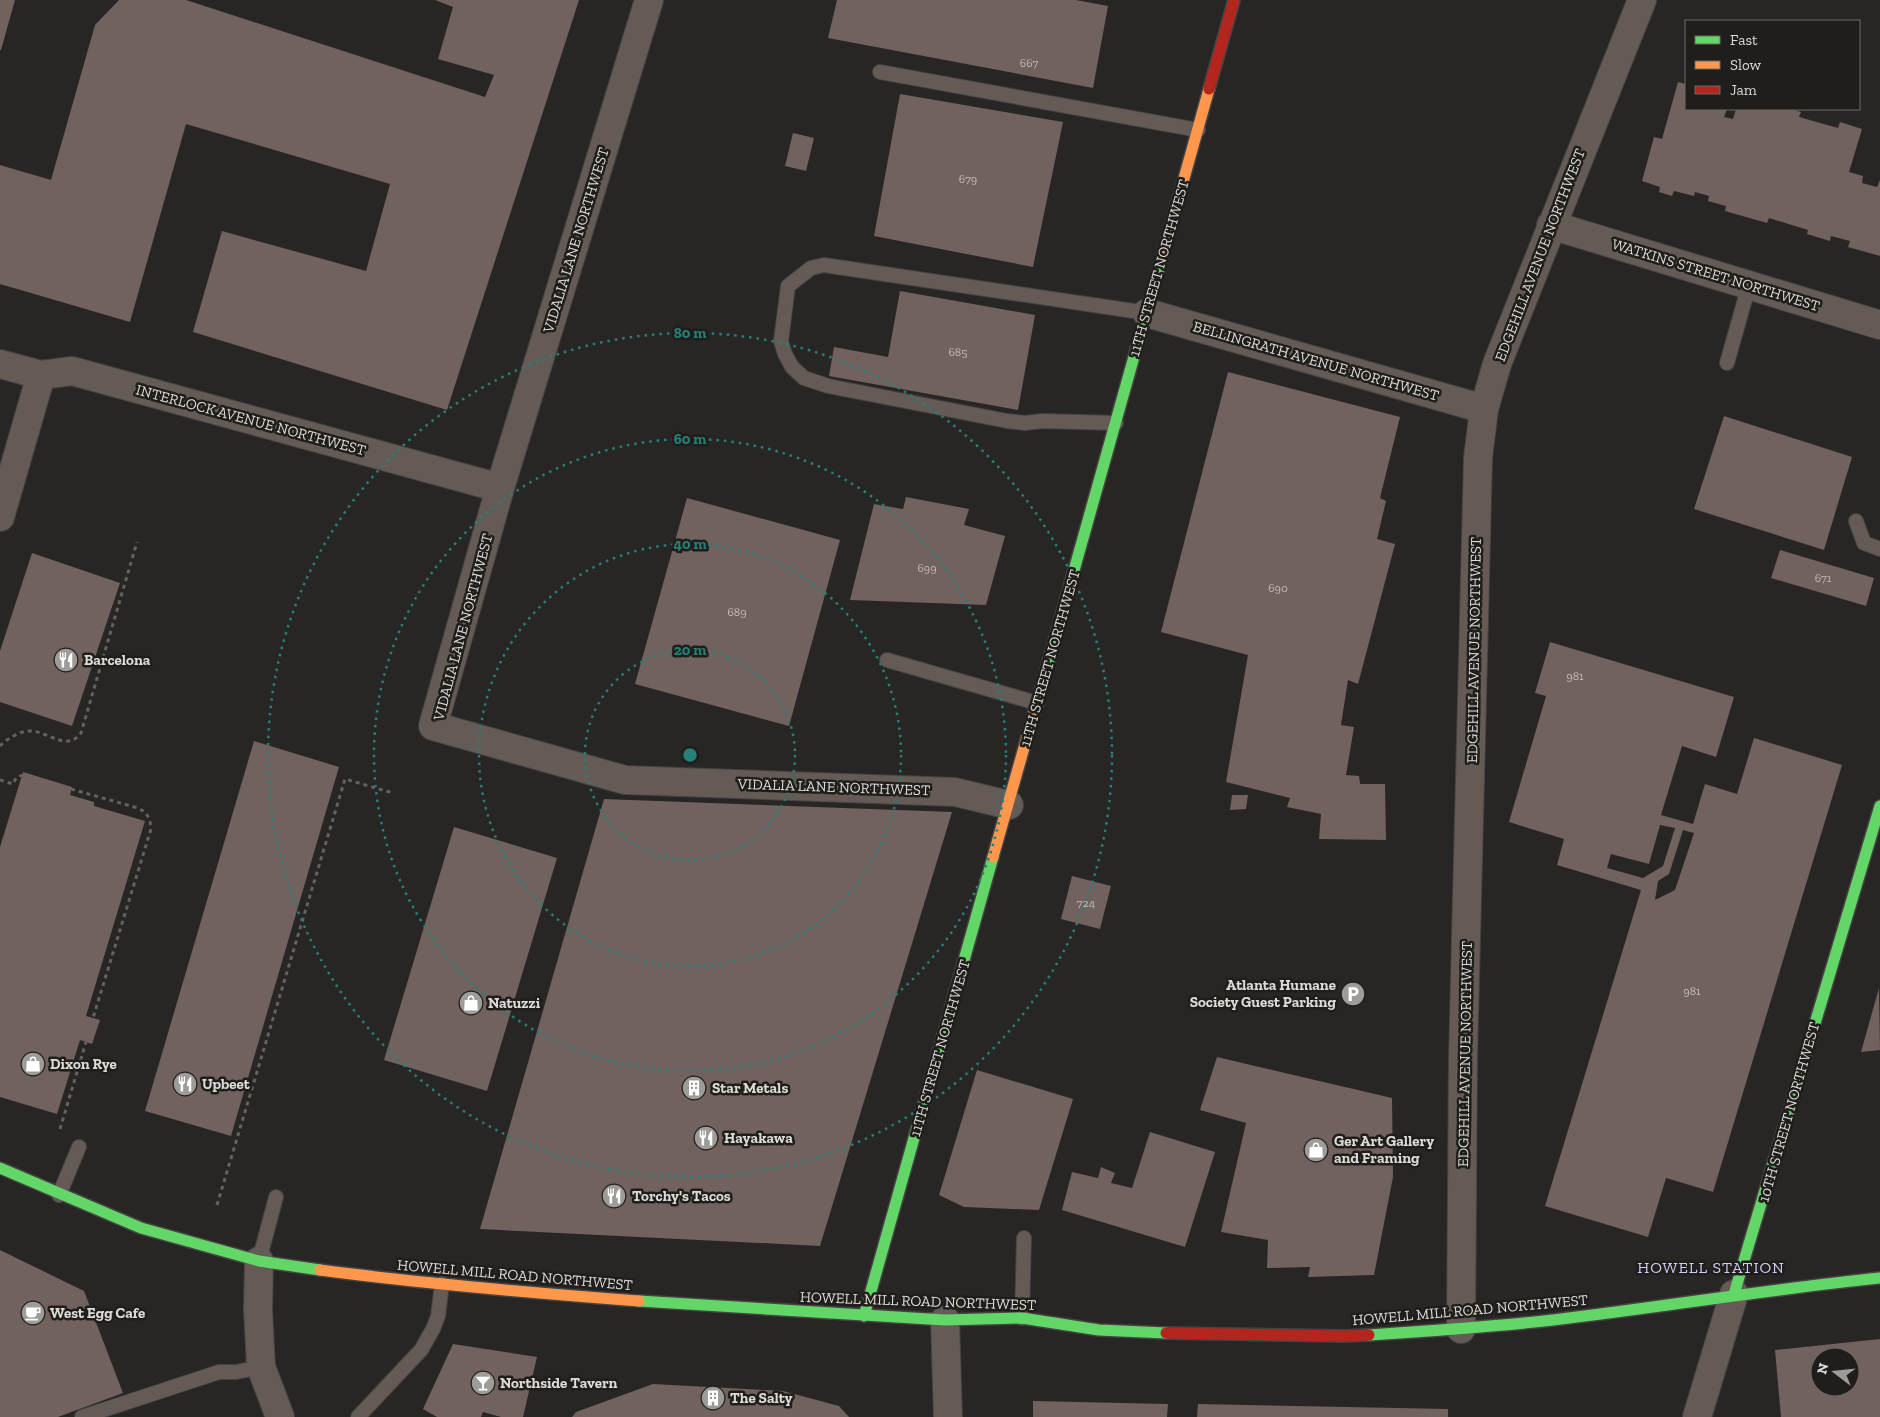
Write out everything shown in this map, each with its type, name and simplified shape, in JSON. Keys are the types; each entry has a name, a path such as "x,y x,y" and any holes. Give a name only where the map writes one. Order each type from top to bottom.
{"main road":[{"name":"11TH STREET NORTHWEST","path":"864,1316 1234,0"},
{"name":"10TH STREET NORTHWEST","path":"1734,1294 1873,857 1880,806"},
{"name":"HOWELL MILL ROAD NORTHWEST","path":"0,1168 141,1228 259,1262 380,1278 649,1302 945,1320 1022,1318 1099,1330 1190,1334 1345,1336 1461,1329 1553,1320 1734,1294 1880,1278"}],"street":[{"name":"VIDALIA LANE NORTHWEST","path":"649,0 500,488 433,726 625,780 954,792 1009,805"},
{"name":"EDGEHILL AVENUE NORTHWEST","path":"1461,1329 1463,1058 1478,468 1484,409 1497,364 1642,0"},
{"name":"WATKINS STREET NORTHWEST","path":"1551,225 1880,325"},
{"name":"BELLINGRATH AVENUE NORTHWEST","path":"1147,313 1484,409"},
{"name":"INTERLOCK AVENUE NORTHWEST","path":"0,364 41,375 72,371 500,488"},
{"path":"0,517 41,375"},
{"path":"259,1262 260,1366 280,1417"},
{"name":"10TH STREET NORTHWEST","path":"1698,1417 1734,1294"},
{"path":"945,1320 948,1417"}],"lane":[{"path":"880,72 1198,130"},
{"path":"1116,423 1043,421 1025,423 828,386 804,378 792,366 785,354 781,341 788,286 811,268 824,265 1147,313"},
{"path":"1727,363 1750,285"},
{"path":"1856,521 1864,543 1880,549"},
{"path":"887,660 1037,703"},
{"path":"59,1194 79,1147"},
{"path":"259,1262 276,1197"},
{"path":"1022,1318 1024,1238"},
{"path":"358,1417 421,1350 438,1316 442,1284"},
{"path":"82,1417 219,1372 236,1372 260,1366"}],"path":[{"path":"0,746 17,735 30,730 70,742 81,733 137,542"},
{"path":"0,780 13,784 16,778 22,775"},
{"path":"217,1205 345,778 393,793"},
{"path":"72,789 145,811 150,819 151,829 93,1018"},
{"path":"60,1131 86,1042"}],"building":[{"path":"0,0 15,0 1,50 0,50"},
{"path":"119,0 186,0 485,97 494,75 438,59 453,7 435,0 579,0 447,410 193,332 222,231 366,271 390,184 186,124 130,322 0,284 0,165 51,180 95,25"},
{"path":"837,0 1076,0 1108,6 1093,88 828,38"},
{"path":"1678,82 1685,84 1685,110 1727,110 1724,117 1733,119 1736,110 1794,110 1801,112 1799,117 1838,128 1840,122 1862,129 1849,172 1863,176 1862,183 1877,187 1880,180 1880,256 1848,247 1850,241 1831,236 1830,241 1807,234 1808,230 1769,218 1767,223 1725,211 1726,206 1708,201 1709,196 1695,192 1694,196 1674,191 1672,196 1659,192 1660,187 1642,181 1654,137 1662,139"},
{"path":"900,94 1063,122 1033,267 874,236"},
{"path":"793,133 814,138 806,171 785,166"},
{"path":"900,291 1035,315 1018,410 829,376 834,347 888,357"},
{"path":"1228,372 1400,417 1380,498 1386,501 1377,539 1395,544 1358,684 1348,680 1341,725 1354,727 1346,775 1359,776 1360,784 1385,784 1386,840 1319,839 1321,814 1287,807 1290,798 1226,782 1248,655 1161,632"},
{"path":"1724,416 1852,457 1824,550 1694,509"},
{"path":"906,497 969,509 964,525 1005,536 986,605 850,600 874,504 903,509"},
{"path":"687,498 840,540 789,726 635,684"},
{"path":"1780,550 1874,578 1866,606 1771,578"},
{"path":"32,553 120,583 72,726 0,702 0,651"},
{"path":"1550,642 1734,697 1716,757 1682,746 1661,815 1693,824 1705,784 1737,794 1754,738 1842,765 1713,1192 1666,1178 1648,1237 1545,1206 1641,890 1557,865 1564,839 1509,822 1546,696 1535,693","holes":["1660,825 1675,828 1663,866 1643,878 1607,868 1611,854 1649,864","1683,830 1694,833 1675,890 1655,900 1658,881 1669,874"]},
{"path":"254,741 339,767 231,1136 145,1111"},
{"path":"23,772 72,787 70,795 94,802 94,806 145,821 86,1016 100,1020 92,1044 80,1040 57,1114 0,1097 0,847"},
{"path":"1232,795 1248,795 1246,809 1230,810"},
{"name":"Star Metals","path":"604,799 952,812 820,1246 480,1229"},
{"path":"454,827 557,858 487,1091 384,1060"},
{"path":"1072,876 1111,886 1100,929 1061,919"},
{"path":"1879,988 1880,1050 1861,1052"},
{"name":"Ger Art Gallery and Framing","path":"1217,1057 1392,1098 1393,1177 1374,1275 1308,1277 1310,1267 1267,1268 1268,1240 1221,1232 1246,1123 1200,1110"},
{"path":"977,1070 1073,1099 1039,1210 964,1207 939,1195"},
{"path":"1150,1132 1215,1152 1185,1247 1062,1210 1072,1172 1098,1178 1101,1167 1115,1173 1111,1183 1132,1188"},
{"path":"0,1250 84,1291 123,1393 58,1417 0,1417"},
{"path":"1880,1339 1880,1417 1781,1417 1775,1350"},
{"name":"Northside Tavern","path":"453,1344 537,1357 523,1417 501,1417 483,1412 481,1417 437,1417 423,1409"},
{"name":"The Salty","path":"653,1384 783,1391 839,1406 849,1417 572,1417 576,1412"},
{"path":"1033,1401 1168,1404 1167,1417 1033,1417"},
{"path":"1198,1404 1448,1409 1448,1417 1197,1417"}],"traffic: fast":[{"path":"1046,670 1162,257"},
{"path":"1734,1294 1880,806"},
{"path":"864,1316 993,857"},
{"path":"0,1168 141,1228 259,1261 320,1270"},
{"path":"1369,1335 1553,1320 1798,1287 1880,1278"},
{"path":"639,1301 945,1320 1022,1318 1099,1330 1166,1333"}],"traffic: slow":[{"path":"1162,257 1209,89"},
{"path":"993,857 1046,670"},
{"path":"320,1270 479,1288 639,1301"}],"traffic: jam":[{"path":"1209,89 1234,0"},
{"path":"1166,1333 1369,1335"}],"place":[{"name":"Barcelona","path":"66,660"},
{"name":"Atlanta Humane Society Guest Parking","path":"1353,994"},
{"name":"Natuzzi","path":"471,1003"},
{"name":"Dixon Rye","path":"33,1064"},
{"name":"Upbeet","path":"185,1084"},
{"name":"Star Metals","path":"694,1088"},
{"name":"Hayakawa","path":"706,1138"},
{"name":"Ger Art Gallery and Framing","path":"1316,1150"},
{"name":"Torchy's Tacos","path":"614,1196"},
{"name":"West Egg Cafe","path":"33,1313"},
{"name":"Northside Tavern","path":"483,1383"},
{"name":"The Salty","path":"713,1398"}],"district":[{"name":"HOWELL STATION","path":"1711,1267"}]}
